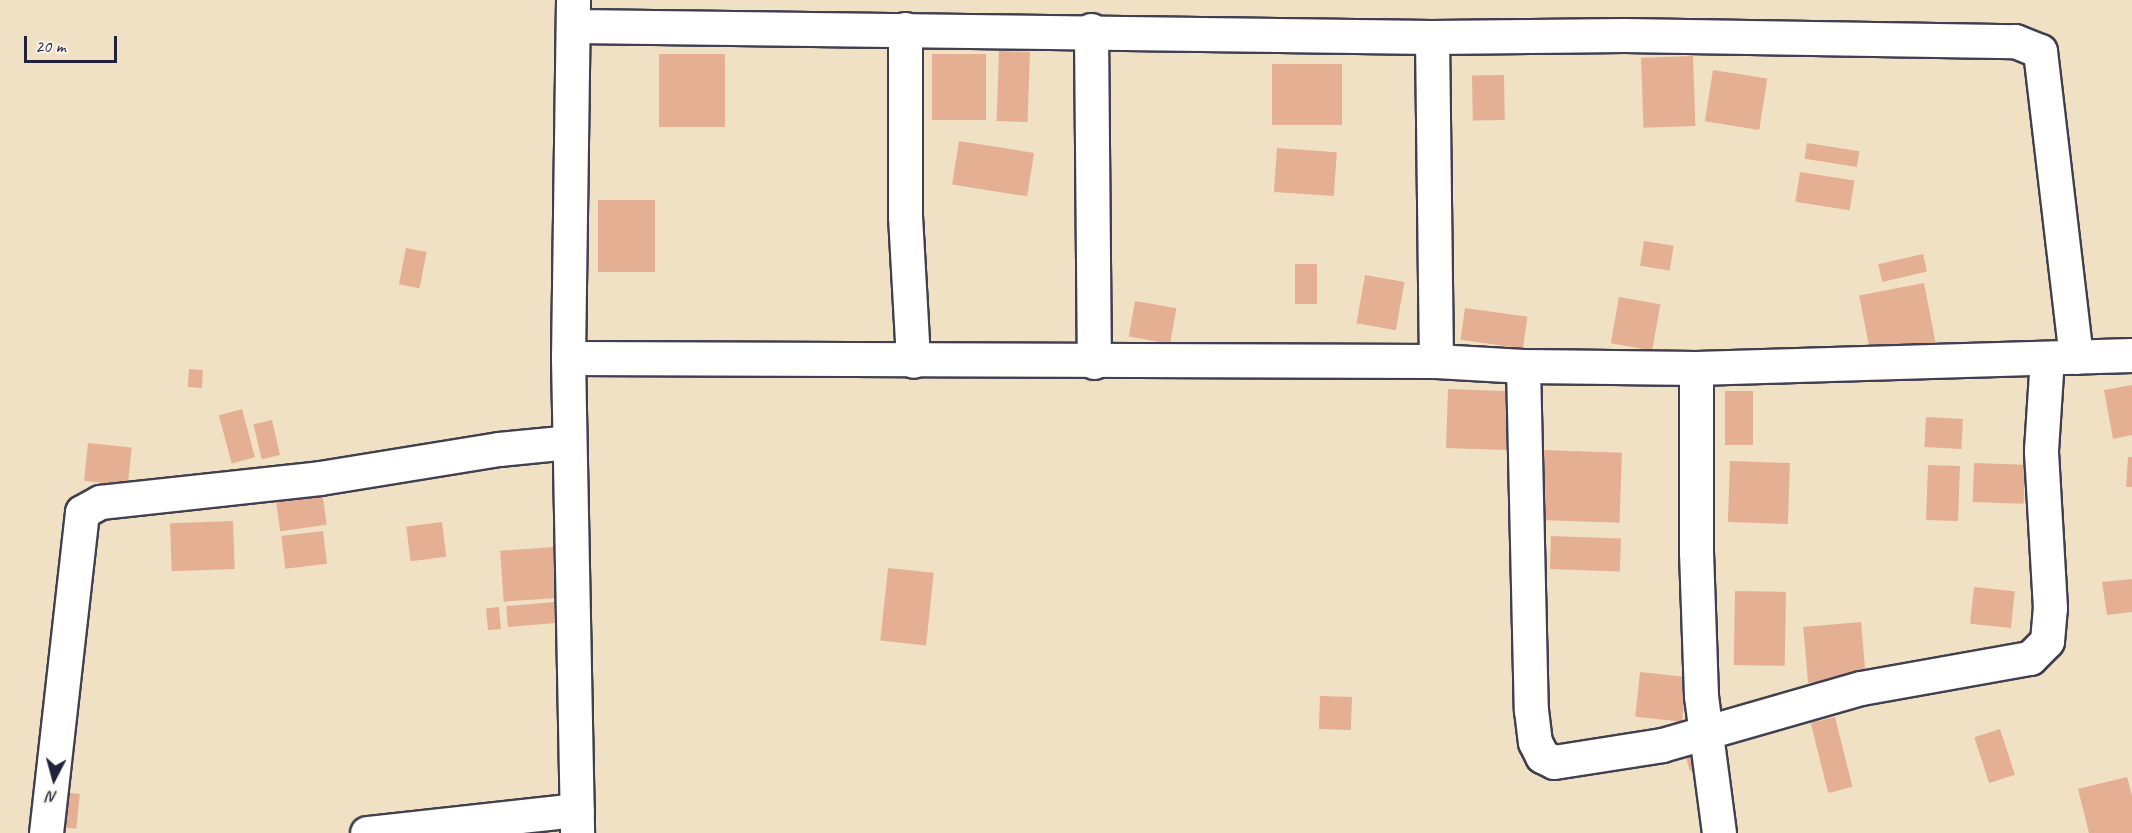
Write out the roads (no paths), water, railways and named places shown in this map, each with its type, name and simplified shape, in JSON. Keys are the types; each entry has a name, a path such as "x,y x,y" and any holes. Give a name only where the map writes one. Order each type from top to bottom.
{"street":[{"path":"366,833 577,822 568,358 573,13 905,29 1091,30 1432,37 1624,34 2015,41 2040,51 2062,357 2041,450 2050,608 2047,641 2030,658 1861,688 1662,746 1554,762 1542,756 1535,742 1531,710 1523,366"},
{"path":"905,29 905,216 913,361"},
{"path":"1091,30 1094,362"},
{"path":"1432,37 1436,361"},
{"path":"568,358 1094,362 1436,361 1523,366 1696,368 2132,355"},
{"path":"1696,368 1697,564 1701,696 1719,833"},
{"path":"46,833 82,512 100,502 320,478 499,449 569,442"}]}
